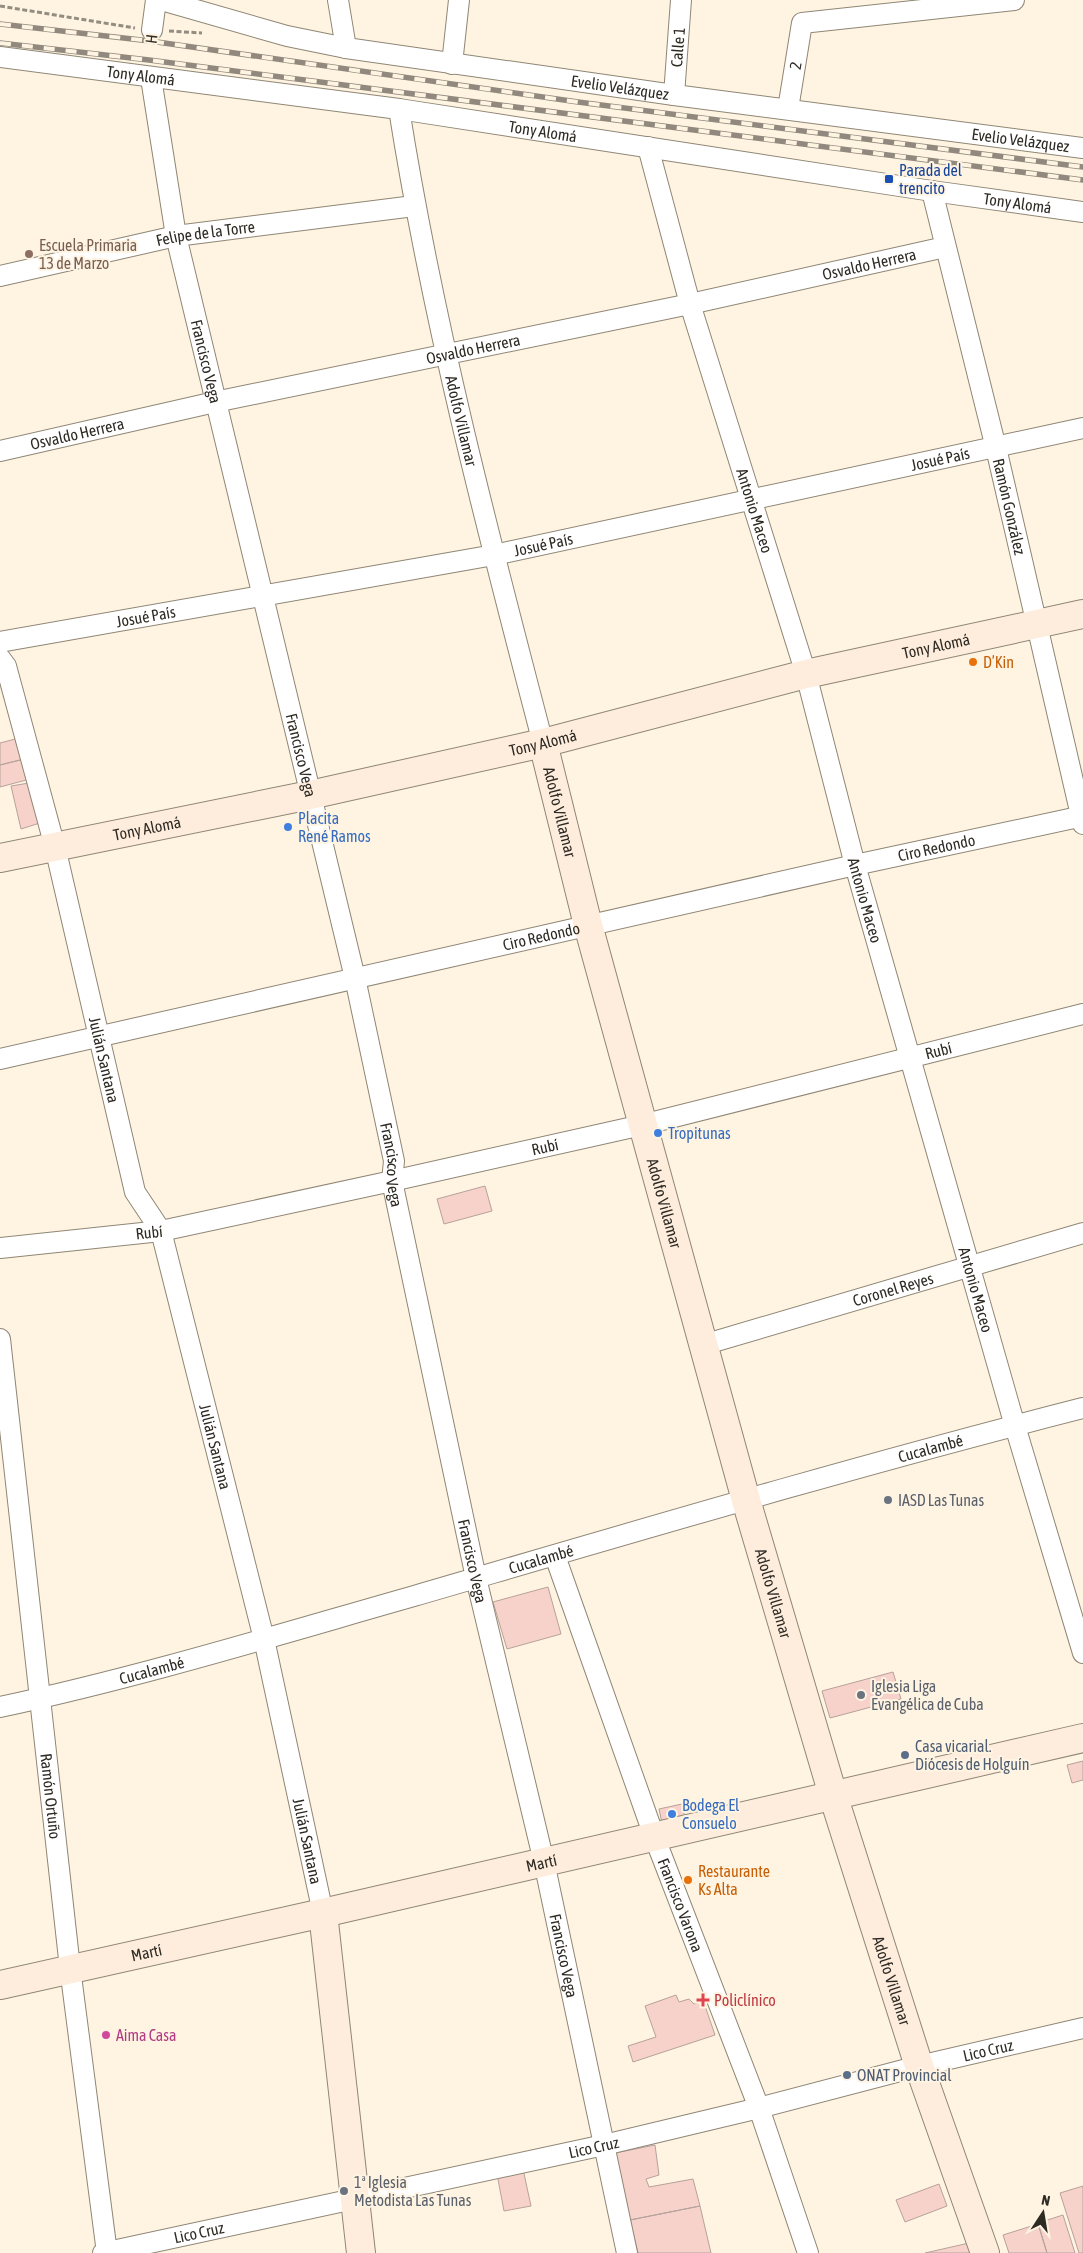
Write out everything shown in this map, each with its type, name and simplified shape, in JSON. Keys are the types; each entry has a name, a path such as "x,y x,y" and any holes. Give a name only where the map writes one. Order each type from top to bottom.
{"street":[{"name":"H","path":"152,30 156,0"},
{"name":"Evelio Velázquez","path":"161,0 287,36 346,48 674,95 1083,148"},
{"path":"338,0 346,48"},
{"path":"452,64 459,0"},
{"name":"Calle 1","path":"674,95 681,0"},
{"path":"843,9 1014,0"},
{"name":"2","path":"788,109 802,23 843,9"},
{"name":"Tony Alomá","path":"0,57 399,109 932,191 1083,212"},
{"name":"Francisco Vega","path":"151,78 176,236 355,978 394,1161 392,1181 476,1578 544,1862 627,2253"},
{"name":"Adolfo Villamar","path":"399,109 414,206 445,354 588,925 642,1125 746,1500 833,1795 918,2066 985,2253"},
{"name":"Antonio Maceo","path":"648,147 690,304 806,674 855,865 1014,1426 1083,1653"},
{"name":"Ramón González","path":"932,191 996,448 1082,819"},
{"name":"Felipe de la Torre","path":"0,276 176,236 414,206"},
{"name":"Osvaldo Herrera","path":"0,451 215,402 690,304 945,247"},
{"name":"Josué País","path":"0,642 494,555 1083,428"},
{"name":"Tony Alomá","path":"0,858 310,795 543,743 806,674 1083,614"},
{"name":"Julián Santana","path":"0,658 6,666 55,847 135,1192 161,1231 264,1639 323,1913 353,2198 361,2253"},
{"name":"Ciro Redondo","path":"0,1059 855,865 1082,819"},
{"name":"Rubí","path":"0,1248 161,1231 642,1125 1083,1014"},
{"name":"Coronel Reyes","path":"703,1345 1083,1233"},
{"name":"Ramón Ortuño","path":"0,1341 70,1968 105,2253"},
{"name":"Cucalambé","path":"0,1707 264,1639 746,1500 1083,1408"},
{"name":"Francisco Varona","path":"555,1556 654,1836 758,2108 808,2253"},
{"name":"Martí","path":"0,1984 323,1913 1083,1738"},
{"name":"Lico Cruz","path":"105,2253 604,2145 758,2108 918,2066 1083,2028"}],"building":[{"path":"19,738 24,759 0,765 0,743"},
{"path":"24,759 30,779 0,787 0,765"},
{"path":"29,783 43,822 21,829 11,786"},
{"path":"485,1186 492,1211 444,1224 437,1199"},
{"path":"548,1587 561,1634 507,1649 493,1602"},
{"name":"Iglesia Liga Evangélica de Cuba","path":"893,1672 901,1699 830,1718 822,1691"},
{"path":"1083,1761 1083,1780 1072,1783 1067,1765"},
{"name":"Bodega El Consuelo","path":"682,1804 685,1818 662,1823 659,1809"},
{"path":"676,1995 679,2002 689,1999 694,2004 703,2000 715,2035 633,2062 628,2046 656,2037 645,2006"},
{"path":"655,2145 659,2175 646,2179 649,2187 693,2179 700,2206 630,2220 615,2153"},
{"path":"523,2169 531,2206 504,2211 497,2174"},
{"path":"939,2184 947,2206 905,2222 896,2200"},
{"path":"1083,2186 1083,2253 1079,2253 1060,2193"},
{"path":"700,2206 711,2253 638,2253 630,2220"},
{"path":"1063,2215 1075,2253 1047,2253 1038,2223"},
{"path":"1038,2224 1047,2253 1009,2253 1003,2235"},
{"path":"969,2243 973,2253 925,2253"}],"railway":[{"path":"0,24 150,41 578,102 1083,167"},
{"path":"0,43 149,60 1083,180"}],"place":[{"name":"Parada del trencito","path":"889,179"},
{"name":"Escuela Primaria 13 de Marzo","path":"29,254"},
{"name":"D’Kin","path":"973,662"},
{"name":"Placita René Ramos","path":"288,827"},
{"name":"Tropitunas","path":"658,1133"},
{"name":"IASD Las Tunas","path":"888,1500"},
{"name":"Iglesia Liga Evangélica de Cuba","path":"861,1695"},
{"name":"Casa vicarial. Diócesis de Holguín","path":"905,1755"},
{"name":"Bodega El Consuelo","path":"672,1814"},
{"name":"Restaurante Ks Alta","path":"688,1880"},
{"name":"Policlínico","path":"703,2000"},
{"name":"Aima Casa","path":"106,2035"},
{"name":"ONAT Provincial","path":"847,2075"},
{"name":"1ª Iglesia Metodista Las Tunas","path":"344,2191"}]}
